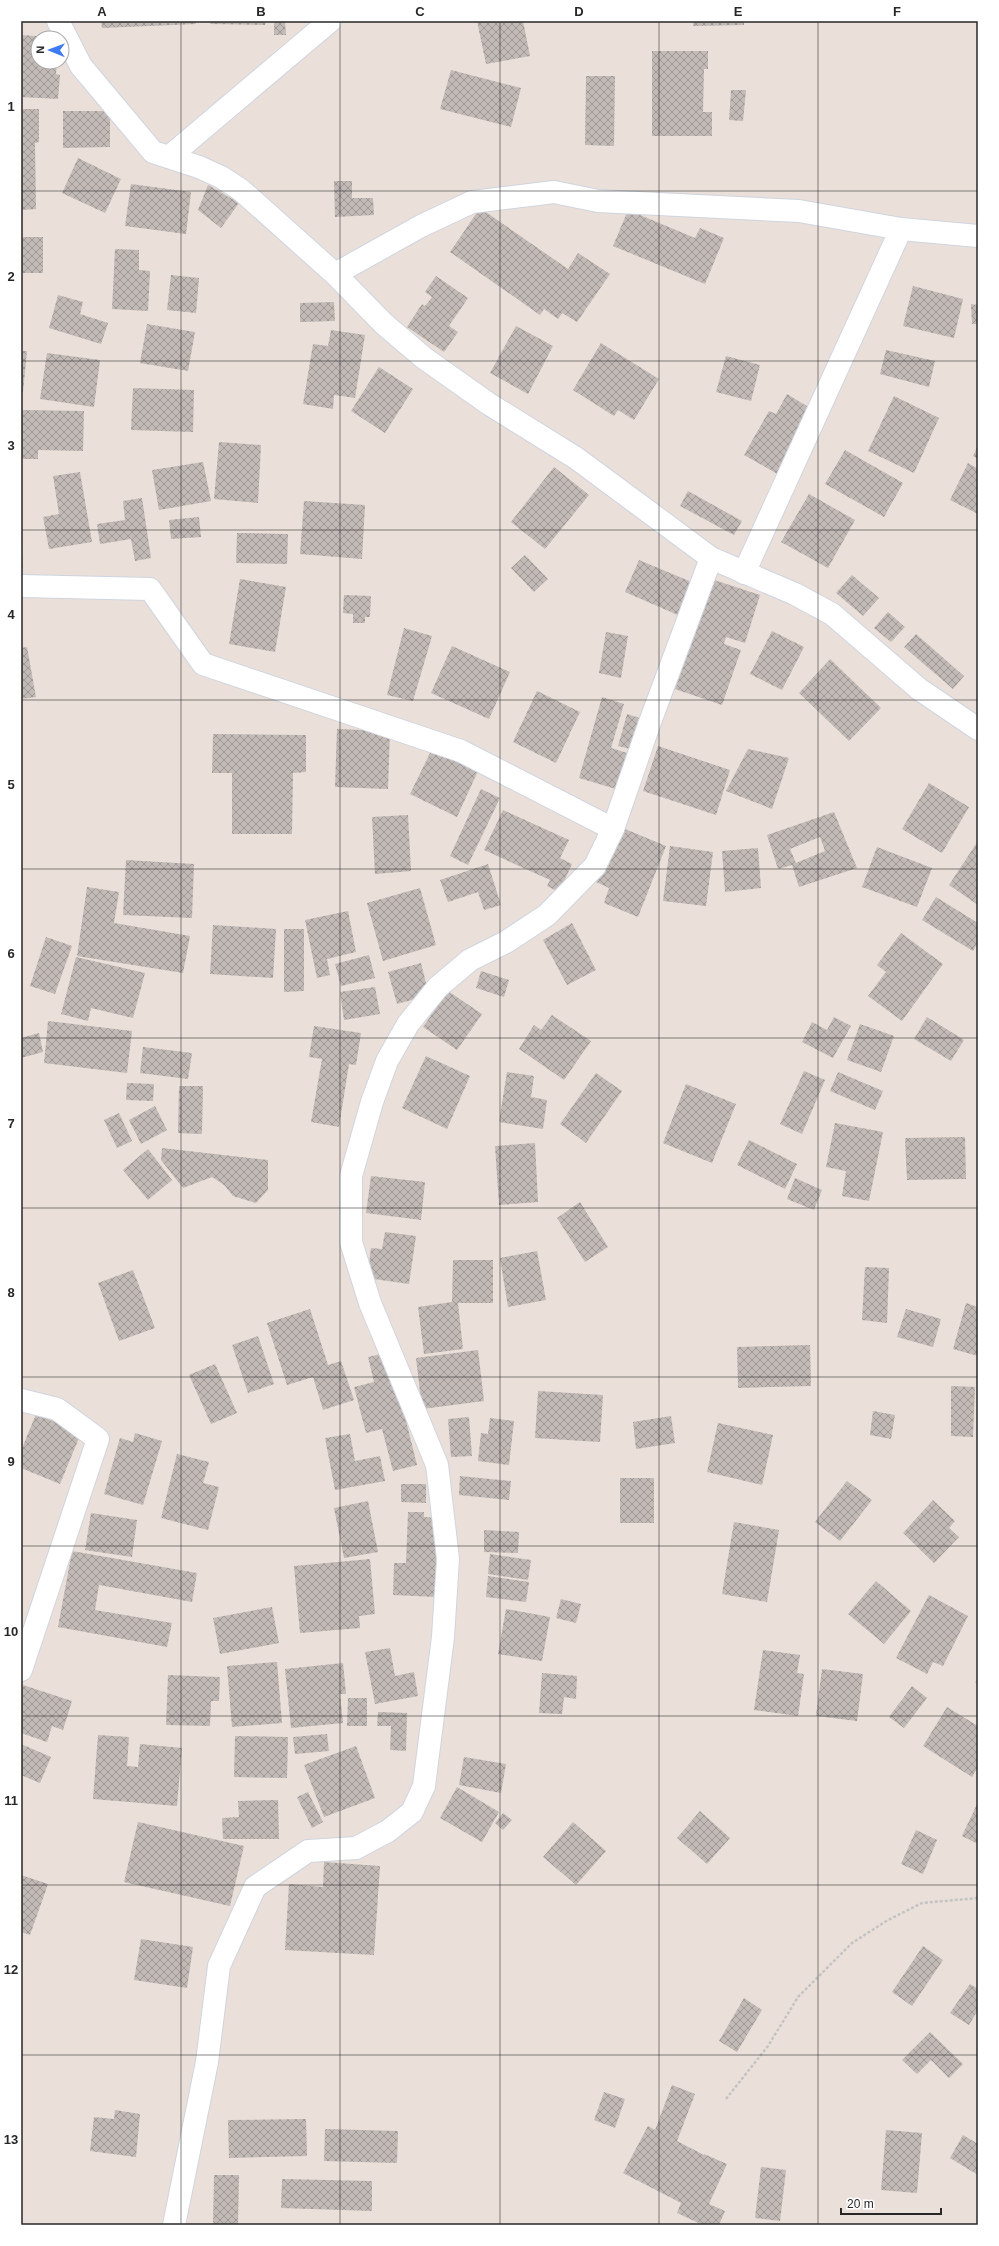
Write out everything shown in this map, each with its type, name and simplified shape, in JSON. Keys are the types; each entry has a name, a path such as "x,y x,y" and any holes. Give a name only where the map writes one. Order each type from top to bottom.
{"street":[{"path":"58,21 81,66 153,152 221,177 241,190 336,274 384,324 424,358 489,404 576,458 711,558 795,594 832,614 919,689 978,729"},
{"path":"169,157 330,21"},
{"path":"336,274 421,226 472,202 554,192 598,201 799,210 901,229 978,236"},
{"path":"744,573 901,229"},
{"path":"174,2225 207,2062 219,1966 255,1886 308,1851 356,1848 388,1831 412,1812 424,1786 443,1637 448,1559 437,1465 370,1303 351,1242 351,1176 372,1102 387,1061 408,1024 438,986 470,960 506,942 547,915 595,866 613,829 653,714 711,558"},
{"path":"21,586 150,589 203,664 461,751 613,829"},
{"path":"21,1400 57,1409 98,1439 21,1670"}],"path":[{"path":"726,2099 768,2046 798,1998 852,1943 888,1920 922,1903 978,1898"}],"building":[{"path":"101,21 195,21 196,24 102,28"},
{"path":"210,21 266,21 265,25 210,24"},
{"path":"274,21 285,21 286,35 274,35"},
{"path":"477,21 523,21 530,56 486,64"},
{"path":"693,21 744,21 744,25 693,26"},
{"path":"21,35 30,36 30,70 56,70 56,74 60,75 58,99 21,97"},
{"path":"652,51 708,51 708,69 704,69 703,112 712,112 712,136 652,136"},
{"path":"451,70 521,88 511,127 440,109"},
{"path":"586,76 615,76 614,146 585,145"},
{"path":"731,90 746,90 743,121 729,120"},
{"path":"21,109 39,109 39,142 35,143 36,209 21,210"},
{"path":"63,111 110,111 110,147 63,148"},
{"path":"78,158 121,179 105,213 62,193"},
{"path":"334,181 352,181 352,198 373,198 374,215 335,217"},
{"path":"131,184 191,192 186,234 125,226"},
{"path":"208,185 239,203 221,228 198,210"},
{"path":"480,208 568,269 578,253 610,274 577,322 562,313 558,319 544,309 540,315 450,252"},
{"path":"628,210 695,238 700,228 724,238 705,284 613,246"},
{"path":"21,237 43,237 43,273 21,273"},
{"path":"115,249 139,250 139,270 150,271 148,311 112,309"},
{"path":"171,275 199,278 196,313 167,310"},
{"path":"436,276 468,298 449,326 458,332 444,352 407,327 422,304 425,306 432,297 425,292"},
{"path":"913,286 963,299 954,338 903,326"},
{"path":"58,295 83,302 80,314 108,323 101,344 49,328"},
{"path":"334,302 335,321 300,322 300,303"},
{"path":"971,304 978,305 978,324 972,324"},
{"path":"147,324 195,332 188,371 140,363"},
{"path":"516,326 553,346 528,394 490,373"},
{"path":"331,330 365,335 355,398 334,395 333,409 303,404 313,344 328,346"},
{"path":"601,343 659,379 634,420 618,410 614,416 573,390"},
{"path":"886,350 935,361 929,387 880,374"},
{"path":"21,351 27,351 23,392 21,392"},
{"path":"47,353 100,360 94,407 40,399"},
{"path":"726,356 760,365 751,401 716,392"},
{"path":"379,367 413,389 385,433 351,411"},
{"path":"133,388 194,390 193,432 131,430"},
{"path":"787,394 818,413 781,476 744,455 769,411 776,414"},
{"path":"894,396 939,418 914,473 868,451"},
{"path":"21,410 84,411 83,451 38,450 38,459 21,459"},
{"path":"219,442 261,445 258,503 214,499"},
{"path":"978,445 978,459 973,456"},
{"path":"845,450 903,483 884,517 825,484"},
{"path":"203,462 211,501 159,510 152,470"},
{"path":"968,463 978,469 978,514 950,500"},
{"path":"554,467 589,495 545,549 511,522"},
{"path":"80,472 92,542 49,549 43,517 59,514 53,476"},
{"path":"688,491 742,521 734,535 680,506"},
{"path":"809,494 855,520 828,568 781,542"},
{"path":"142,498 151,558 135,561 131,539 100,544 97,524 125,520 123,501"},
{"path":"304,501 365,505 362,559 300,554"},
{"path":"199,517 201,537 171,539 169,520"},
{"path":"237,533 288,534 287,564 236,563"},
{"path":"22,550 23,568 21,568"},
{"path":"525,555 548,579 534,592 511,568"},
{"path":"639,560 694,583 680,616 625,592"},
{"path":"852,575 879,598 863,616 836,593"},
{"path":"705,577 760,595 745,643 726,637 724,644 741,650 722,705 669,687"},
{"path":"240,579 286,587 275,652 229,644"},
{"path":"344,595 371,596 370,617 365,617 365,623 353,623 353,614 343,613"},
{"path":"888,612 905,627 891,642 874,628"},
{"path":"404,628 432,636 413,701 387,695"},
{"path":"772,631 804,647 782,690 750,674"},
{"path":"606,632 628,636 621,678 599,673"},
{"path":"916,634 964,676 953,689 904,647"},
{"path":"452,646 510,672 489,719 431,693"},
{"path":"27,647 36,697 21,699 21,648"},
{"path":"830,659 881,708 849,741 799,693"},
{"path":"537,691 580,712 556,763 513,742"},
{"path":"602,697 624,704 611,748 627,753 616,789 579,778"},
{"path":"627,714 643,719 634,750 618,746"},
{"path":"337,729 390,731 388,789 335,787"},
{"path":"213,734 306,735 306,772 293,773 292,834 232,834 232,773 212,773"},
{"path":"658,746 730,770 716,815 643,791"},
{"path":"432,749 478,771 457,817 410,794"},
{"path":"748,749 789,758 772,809 726,791"},
{"path":"929,783 969,807 942,853 902,829"},
{"path":"481,789 500,798 468,865 450,856"},
{"path":"503,810 569,840 560,858 572,864 559,892 547,886 550,880 484,850"},
{"path":"834,812 857,868 799,887 792,865 778,869 767,835","holes":["820,837 825,851 796,863 790,849"]},
{"path":"408,815 411,871 375,874 372,817"},
{"path":"618,826 666,846 638,917 604,903 609,888 596,882"},
{"path":"978,841 978,905 949,885"},
{"path":"670,846 713,852 706,906 663,901"},
{"path":"877,847 932,868 917,907 862,887"},
{"path":"758,848 761,888 725,892 722,851"},
{"path":"126,860 194,864 192,918 123,915"},
{"path":"488,864 501,905 484,910 478,892 448,902 440,880"},
{"path":"87,887 119,892 114,923 190,936 183,973 77,956"},
{"path":"420,888 436,945 383,961 367,903"},
{"path":"936,897 978,923 978,942 973,951 922,920"},
{"path":"348,911 356,952 327,959 330,975 317,978 305,920"},
{"path":"572,923 596,970 567,985 543,940"},
{"path":"213,925 276,929 273,978 210,974"},
{"path":"284,929 304,929 304,991 284,992"},
{"path":"901,933 943,964 902,1021 868,996 886,972 877,965"},
{"path":"46,937 72,946 55,994 30,986"},
{"path":"369,955 375,978 341,986 335,964"},
{"path":"76,957 145,973 133,1018 91,1008 88,1021 61,1014"},
{"path":"421,963 429,995 397,1004 388,972"},
{"path":"481,971 509,980 504,997 476,988"},
{"path":"375,987 380,1014 344,1020 340,992"},
{"path":"448,991 482,1014 457,1050 423,1027"},
{"path":"552,1015 591,1041 564,1080 519,1049 534,1025 541,1030"},
{"path":"834,1017 851,1026 833,1058 802,1042 812,1022 827,1030"},
{"path":"927,1017 964,1040 951,1061 914,1039"},
{"path":"48,1021 132,1031 127,1073 44,1063"},
{"path":"860,1024 894,1036 881,1072 847,1060"},
{"path":"314,1026 361,1033 356,1065 349,1064 339,1127 311,1122 322,1059 309,1057"},
{"path":"39,1033 43,1052 21,1058 21,1038"},
{"path":"143,1047 192,1053 188,1079 140,1073"},
{"path":"426,1056 470,1076 447,1129 402,1108"},
{"path":"804,1071 825,1080 802,1134 780,1124"},
{"path":"507,1072 534,1076 531,1097 547,1100 543,1129 499,1122"},
{"path":"838,1072 883,1091 875,1110 830,1091"},
{"path":"596,1073 622,1091 586,1143 560,1124"},
{"path":"127,1083 154,1084 153,1101 126,1100"},
{"path":"686,1084 736,1104 712,1163 663,1143"},
{"path":"179,1086 203,1086 202,1134 178,1133"},
{"path":"155,1106 167,1130 141,1144 129,1120"},
{"path":"119,1113 132,1141 117,1148 104,1120"},
{"path":"835,1123 883,1132 869,1201 842,1196 846,1171 826,1167"},
{"path":"965,1137 966,1179 907,1180 905,1138"},
{"path":"749,1140 797,1164 785,1189 737,1165"},
{"path":"535,1143 538,1202 499,1205 495,1146"},
{"path":"162,1148 268,1160 268,1190 256,1203 233,1196 224,1185 212,1177 183,1188 161,1160"},
{"path":"148,1149 172,1180 148,1200 123,1170"},
{"path":"371,1176 425,1182 421,1220 366,1213"},
{"path":"795,1178 822,1190 814,1210 787,1199"},
{"path":"580,1202 608,1247 585,1262 557,1218"},
{"path":"385,1232 416,1236 409,1284 367,1278 371,1248 382,1249"},
{"path":"537,1251 546,1300 508,1307 500,1258"},
{"path":"453,1260 493,1260 493,1303 458,1303 463,1349 424,1354 418,1307 452,1302"},
{"path":"865,1267 889,1268 887,1323 862,1320"},
{"path":"133,1270 155,1328 119,1341 98,1283"},
{"path":"966,1303 978,1307 978,1356 953,1349"},
{"path":"310,1309 328,1365 341,1361 354,1400 323,1410 313,1377 287,1385 267,1323"},
{"path":"906,1309 941,1319 933,1347 897,1337"},
{"path":"258,1336 274,1384 248,1393 232,1345"},
{"path":"810,1345 811,1386 738,1388 737,1347"},
{"path":"478,1350 484,1401 422,1409 416,1358"},
{"path":"389,1352 417,1465 393,1471 382,1429 366,1433 354,1387 374,1382 368,1357"},
{"path":"215,1364 237,1413 211,1424 189,1375"},
{"path":"951,1386 975,1387 973,1437 951,1436"},
{"path":"538,1391 603,1395 600,1442 535,1438"},
{"path":"873,1411 895,1415 891,1439 870,1435"},
{"path":"36,1414 81,1433 60,1484 21,1468 21,1451"},
{"path":"671,1416 675,1443 636,1449 633,1422"},
{"path":"469,1417 472,1456 451,1457 448,1419"},
{"path":"490,1418 514,1421 509,1465 478,1461 481,1433 488,1434"},
{"path":"718,1423 773,1435 762,1485 707,1472"},
{"path":"135,1433 162,1441 143,1505 104,1494 120,1438 133,1442"},
{"path":"350,1434 355,1461 380,1456 385,1481 335,1490 325,1438"},
{"path":"177,1454 209,1462 203,1483 219,1487 208,1530 161,1518"},
{"path":"460,1476 511,1481 509,1500 459,1495"},
{"path":"620,1478 654,1478 654,1523 620,1523"},
{"path":"847,1481 872,1500 840,1541 815,1522"},
{"path":"401,1484 426,1484 426,1503 401,1502"},
{"path":"933,1500 955,1521 949,1528 959,1537 934,1563 903,1533"},
{"path":"368,1501 378,1552 344,1558 334,1508"},
{"path":"408,1512 424,1512 424,1517 438,1518 436,1597 393,1595 394,1563 406,1563"},
{"path":"91,1513 137,1520 132,1557 85,1550"},
{"path":"734,1522 779,1530 767,1602 722,1594"},
{"path":"484,1530 519,1532 518,1553 484,1552"},
{"path":"72,1551 197,1573 192,1602 99,1585 95,1610 172,1623 167,1647 58,1627"},
{"path":"490,1554 531,1560 528,1580 488,1574"},
{"path":"370,1559 375,1614 359,1616 360,1628 300,1633 294,1566"},
{"path":"488,1576 529,1582 526,1602 486,1597"},
{"path":"876,1581 911,1611 884,1644 848,1614"},
{"path":"929,1595 968,1616 943,1666 933,1662 927,1674 896,1658"},
{"path":"561,1599 581,1604 576,1623 556,1618"},
{"path":"272,1607 279,1643 220,1654 213,1618"},
{"path":"506,1609 550,1617 542,1661 498,1654"},
{"path":"390,1648 395,1676 414,1672 418,1696 375,1704 365,1652"},
{"path":"763,1650 800,1655 797,1673 804,1674 798,1716 754,1710"},
{"path":"277,1662 282,1723 232,1727 227,1666"},
{"path":"343,1663 346,1694 340,1694 343,1723 291,1728 285,1669"},
{"path":"822,1669 863,1674 857,1721 816,1716"},
{"path":"542,1673 577,1676 576,1699 564,1697 562,1714 539,1713"},
{"path":"168,1675 220,1677 219,1701 211,1701 210,1726 166,1725"},
{"path":"23,1685 72,1701 63,1730 52,1726 47,1742 21,1733 21,1693"},
{"path":"912,1686 927,1698 904,1728 889,1717"},
{"path":"348,1698 367,1698 367,1726 347,1726"},
{"path":"947,1707 978,1726 978,1767 972,1777 923,1746"},
{"path":"378,1712 407,1713 406,1751 390,1750 391,1726 377,1726"},
{"path":"327,1734 329,1751 295,1754 293,1737"},
{"path":"98,1735 129,1737 127,1766 138,1767 140,1744 182,1748 177,1806 93,1799"},
{"path":"235,1736 288,1737 287,1778 234,1777"},
{"path":"21,1744 51,1757 40,1783 21,1775"},
{"path":"356,1746 375,1798 324,1817 304,1765"},
{"path":"464,1757 506,1764 501,1793 459,1785"},
{"path":"457,1787 499,1812 482,1842 440,1818"},
{"path":"308,1792 323,1822 312,1828 297,1797"},
{"path":"278,1800 279,1839 223,1839 222,1818 239,1817 238,1801"},
{"path":"978,1802 978,1844 962,1836"},
{"path":"700,1811 730,1838 707,1864 677,1838"},
{"path":"503,1813 512,1820 503,1830 495,1823"},
{"path":"138,1822 244,1846 230,1906 124,1882"},
{"path":"573,1822 606,1851 576,1885 543,1857"},
{"path":"916,1830 937,1840 923,1874 901,1864"},
{"path":"324,1862 380,1866 374,1955 285,1950 289,1884 323,1887"},
{"path":"21,1875 48,1884 30,1935 21,1932"},
{"path":"141,1939 193,1947 187,1988 134,1980"},
{"path":"923,1946 943,1960 912,2006 892,1992"},
{"path":"970,1984 978,1989 978,2010 969,2025 950,2013"},
{"path":"744,1998 762,2010 737,2052 719,2041"},
{"path":"930,2032 963,2064 949,2078 931,2060 917,2074 902,2060"},
{"path":"672,2085 695,2094 677,2141 704,2155 727,2164 709,2204 725,2211 719,2225 703,2225 677,2213 681,2203 623,2173 648,2126 655,2130"},
{"path":"604,2092 625,2099 615,2128 594,2120"},
{"path":"115,2110 140,2114 136,2157 90,2151 94,2117 114,2119"},
{"path":"306,2119 307,2156 229,2158 228,2120"},
{"path":"325,2129 398,2131 397,2163 324,2161"},
{"path":"886,2130 922,2133 917,2193 881,2190"},
{"path":"963,2135 978,2144 978,2175 950,2158"},
{"path":"761,2167 786,2170 780,2221 755,2218"},
{"path":"214,2175 239,2175 238,2225 213,2225"},
{"path":"282,2179 372,2181 372,2211 281,2208"}]}
